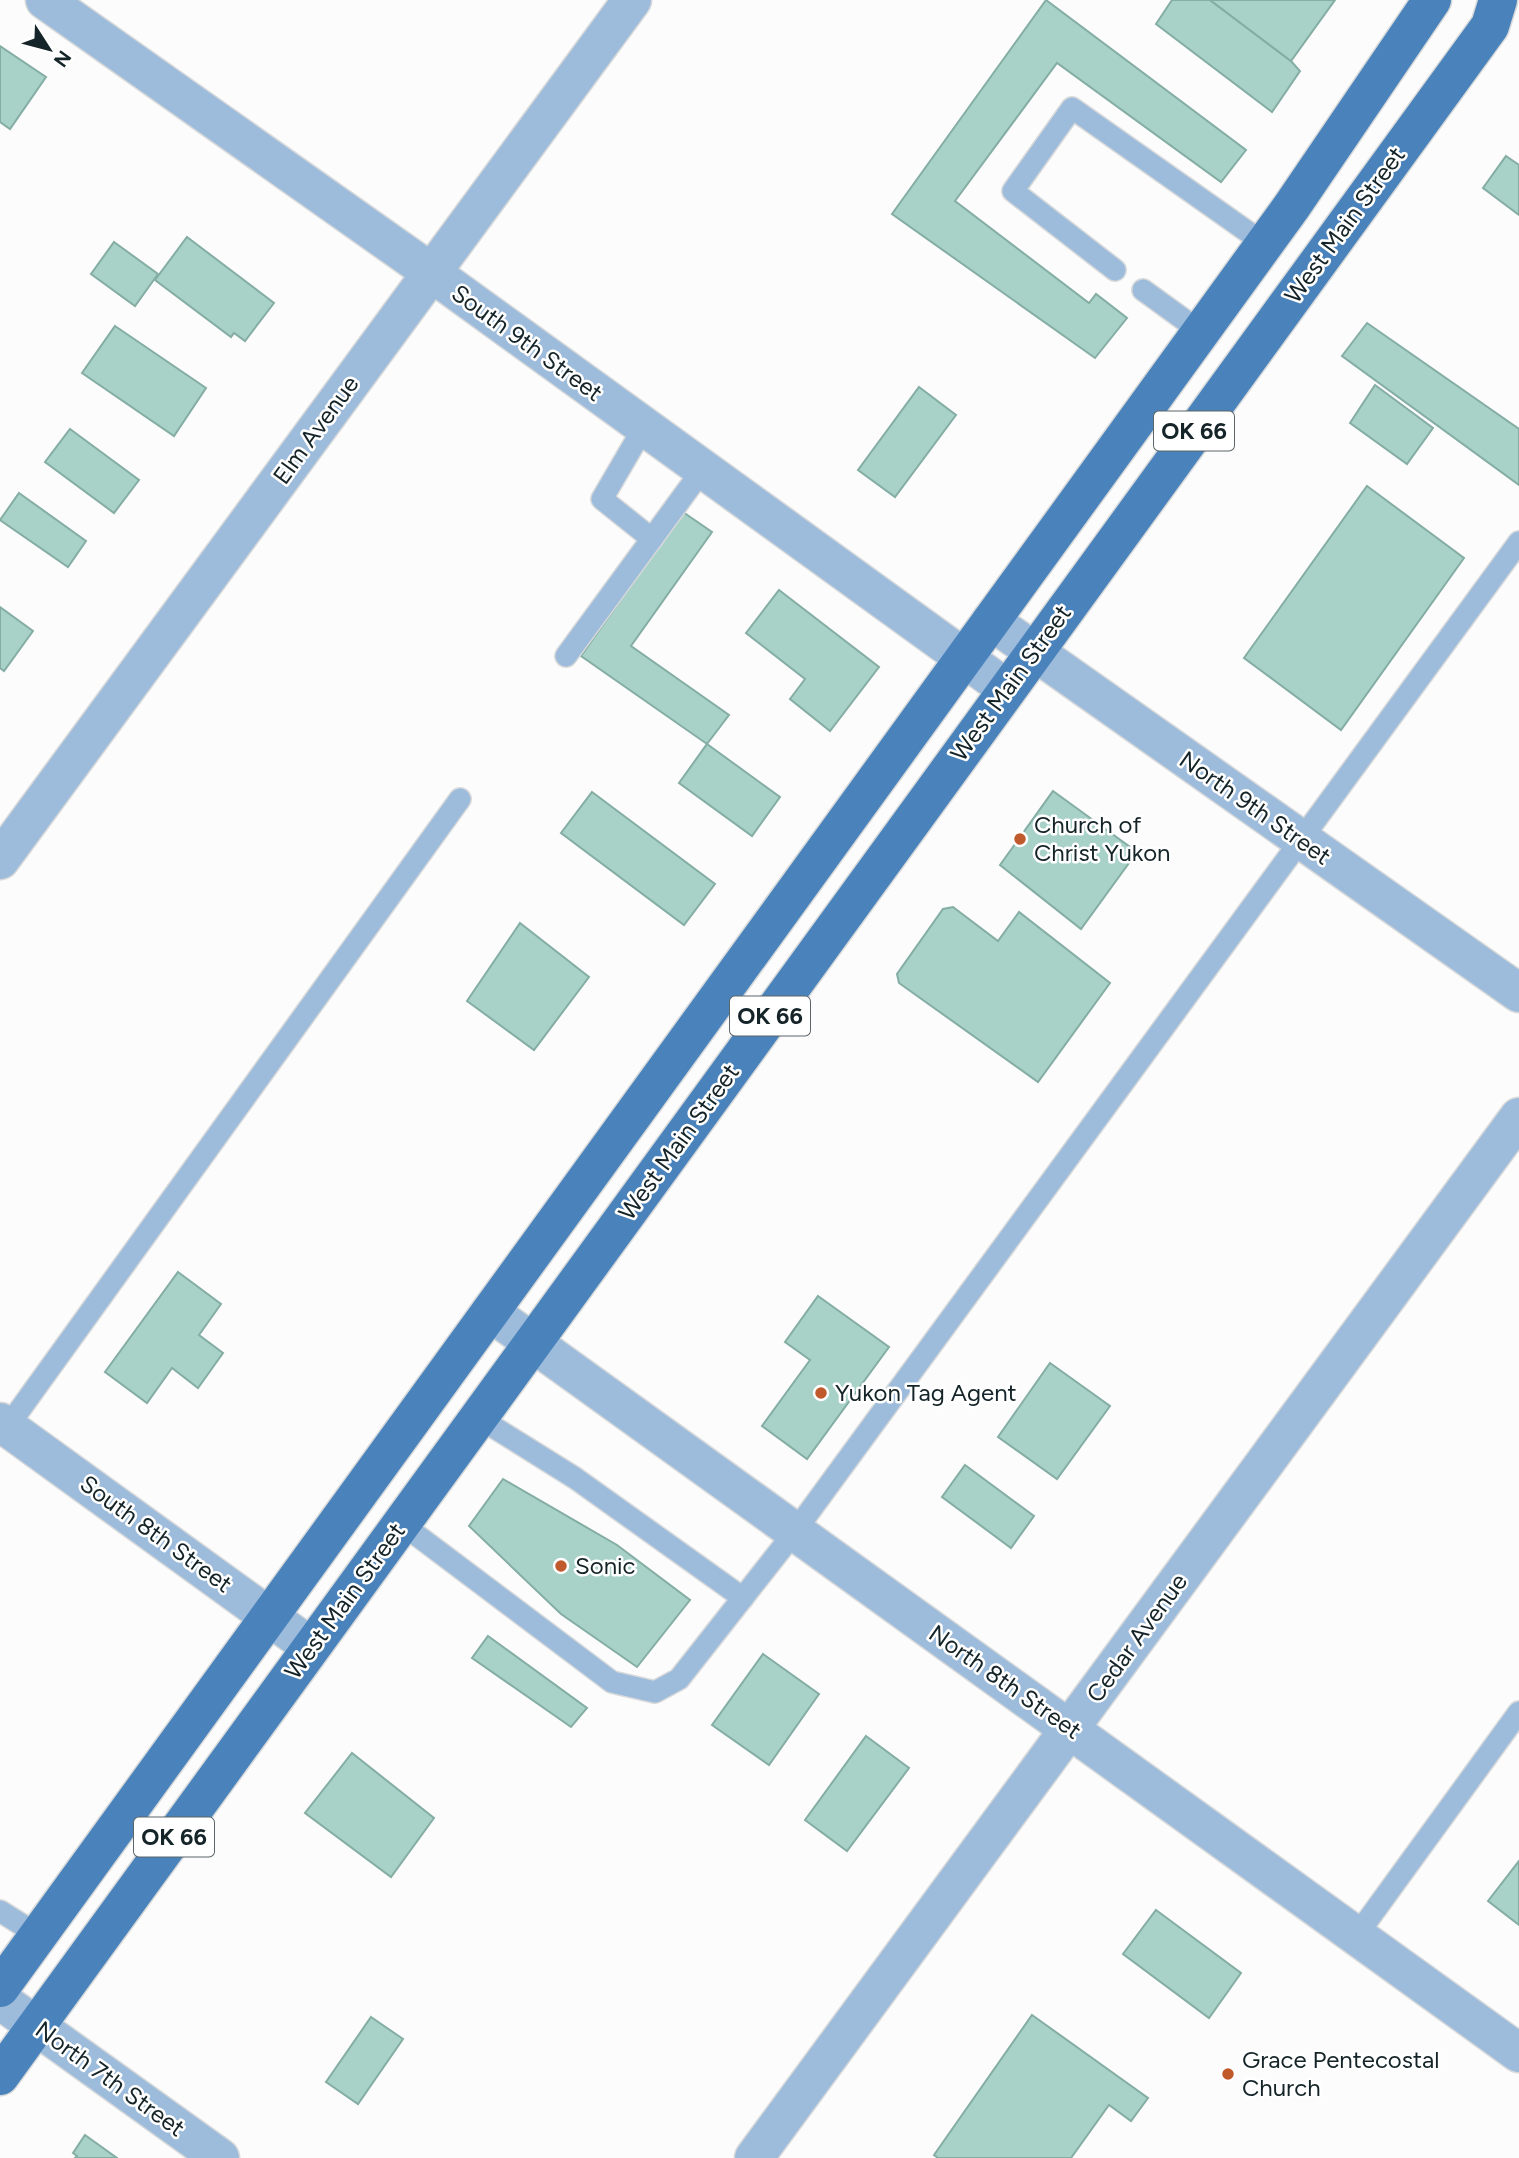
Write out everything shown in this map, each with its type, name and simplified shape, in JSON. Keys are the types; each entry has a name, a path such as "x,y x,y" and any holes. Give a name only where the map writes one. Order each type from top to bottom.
{"main road":[{"name":"OK 66","path":"0,1988 1265,244 1433,0"},
{"name":"West Main Street","path":"0,2076 1490,26 1497,0"}],"street":[{"name":"South 9th Street","path":"45,0 432,274 1007,689"},
{"name":"Elm Avenue","path":"0,860 632,0"},
{"name":"North 9th Street","path":"991,621 1519,993"},
{"name":"Cedar Avenue","path":"754,2158 1519,1117"},
{"name":"North 8th Street","path":"490,1312 793,1534 1071,1727 1519,2053"},
{"name":"South 8th Street","path":"2,1428 311,1647"},
{"name":"North 7th Street","path":"0,2000 220,2158"}],"lane":[{"path":"1115,270 1013,191 1072,108 1265,244"},
{"path":"1143,289 1200,332"},
{"path":"644,427 602,499 653,539"},
{"path":"566,656 703,469"},
{"path":"402,1524 612,1682 654,1692 679,1679 793,1534 1519,542"},
{"path":"2,1428 460,799"},
{"path":"479,1418 575,1478 743,1598"},
{"path":"1357,1935 1519,1712"},
{"path":"0,1911 38,1935"}],"building":[{"path":"1046,0 1246,150 1221,182 1057,63 955,201 1089,303 1096,294 1127,318 1095,358 892,214"},
{"path":"1172,0 1210,0 1291,61 1300,71 1272,112 1156,24"},
{"path":"1210,0 1335,0 1291,61"},
{"path":"0,46 46,77 10,129 0,122"},
{"path":"1506,156 1519,165 1519,215 1483,188"},
{"path":"187,237 274,303 245,341 234,333 231,337 155,280"},
{"path":"114,242 158,274 135,306 91,274"},
{"path":"1367,323 1519,429 1519,485 1342,356"},
{"path":"115,326 206,388 174,436 82,373"},
{"path":"1375,385 1433,428 1407,464 1350,423"},
{"path":"919,387 956,415 895,497 858,470"},
{"path":"70,429 139,480 114,513 45,462"},
{"path":"1367,486 1464,558 1341,730 1244,658"},
{"path":"19,493 86,541 68,567 0,520"},
{"path":"683,512 712,532 631,646 729,715 707,744 581,656"},
{"path":"779,590 879,667 830,731 790,699 805,679 746,633"},
{"path":"0,607 33,631 4,671 0,668"},
{"path":"707,744 780,797 752,836 679,783"},
{"path":"1053,791 1137,852 1081,929 1000,865"},
{"path":"592,792 715,884 684,925 561,833"},
{"path":"953,907 998,941 1019,912 1110,983 1038,1082 899,983 897,974 943,909"},
{"path":"520,923 589,977 534,1050 467,1001"},
{"path":"178,1272 221,1304 199,1335 223,1353 198,1388 172,1368 147,1403 105,1372"},
{"name":"Yukon Tag Agent","path":"818,1296 889,1347 807,1459 762,1426 810,1360 785,1342"},
{"path":"1050,1363 1110,1406 1057,1479 998,1437"},
{"path":"965,1465 1034,1516 1011,1548 942,1497"},
{"path":"503,1479 617,1545 690,1600 637,1667 561,1614 469,1526"},
{"path":"488,1636 587,1708 571,1727 472,1658"},
{"path":"763,1654 819,1694 769,1765 712,1725"},
{"path":"866,1736 909,1768 847,1851 805,1820"},
{"path":"352,1753 434,1818 391,1877 305,1813"},
{"path":"1519,1861 1519,1925 1488,1901"},
{"path":"1156,1910 1241,1973 1209,2018 1123,1954"},
{"path":"1032,2015 1148,2098 1131,2121 1109,2105 1071,2158 938,2158 934,2155"},
{"path":"371,2017 403,2039 358,2104 326,2082"},
{"path":"85,2135 117,2158 75,2158 77,2156 73,2153"}],"place":[{"name":"Church of Christ Yukon","path":"1020,839"},
{"name":"Yukon Tag Agent","path":"821,1393"},
{"name":"Sonic","path":"561,1566"},
{"name":"Grace Pentecostal Church","path":"1228,2074"}]}
